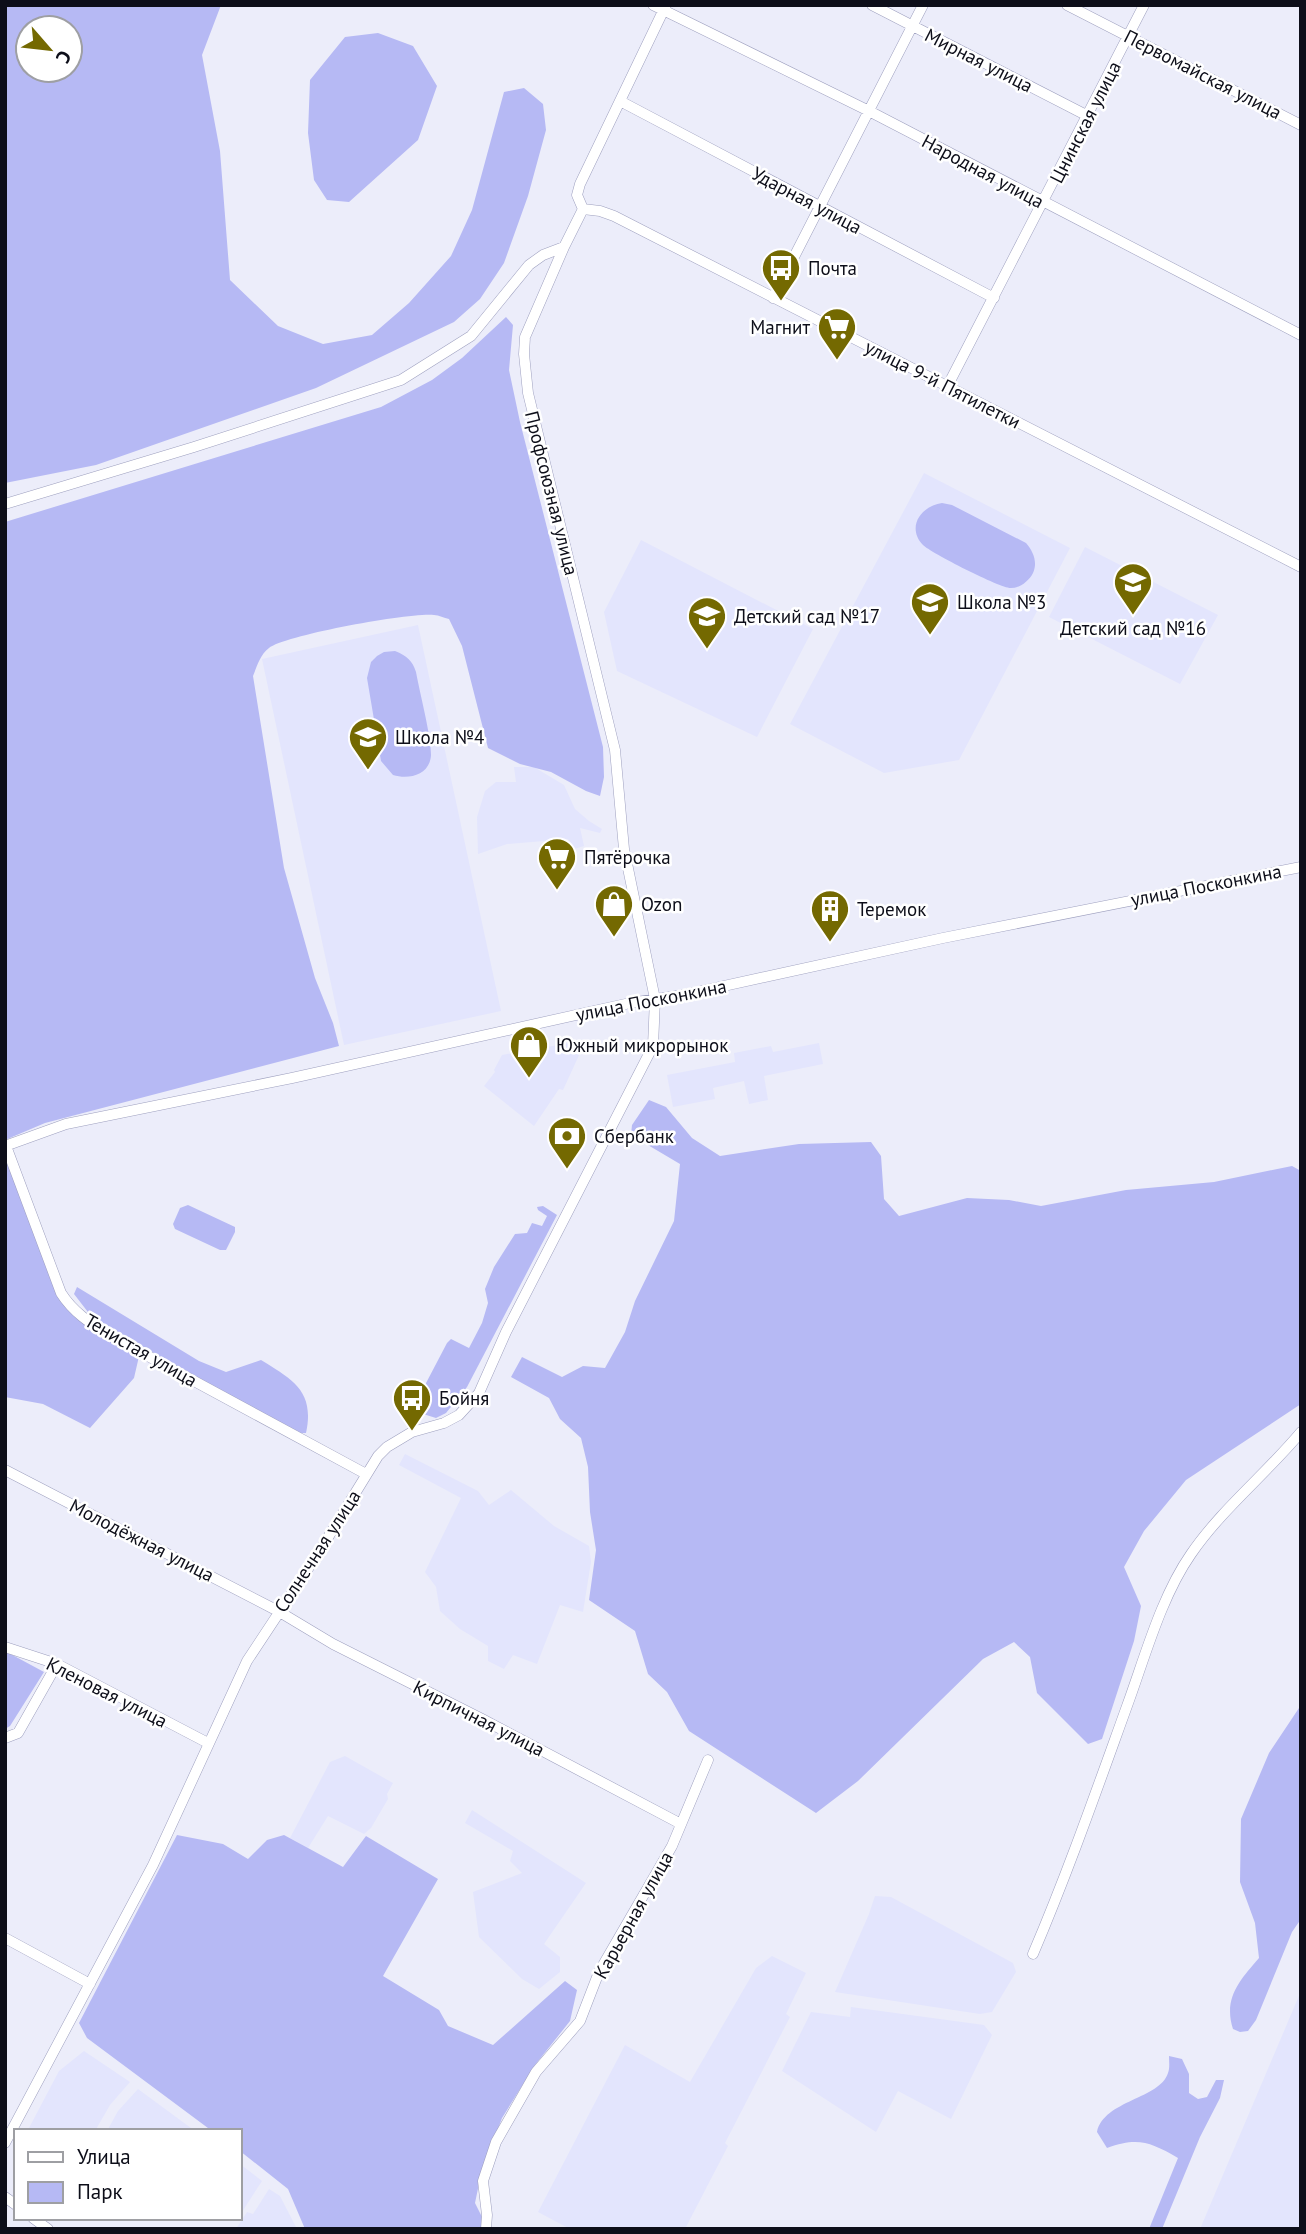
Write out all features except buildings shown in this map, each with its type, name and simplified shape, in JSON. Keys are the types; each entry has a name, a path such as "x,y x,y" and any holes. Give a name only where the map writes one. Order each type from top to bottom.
{"street":[{"name":"Народная улица","path":"653,5 665,8 869,111 1301,335"},
{"name":"Мирная улица","path":"872,5 1086,115"},
{"path":"773,298 923,5"},
{"name":"Первомайская улица","path":"1067,5 1301,125"},
{"name":"Цнинская улица","path":"947,387 1144,5"},
{"name":"Профсоюзная улица","path":"655,999 623,842 621,792 615,750 528,393 524,354 525,337 583,209 577,195 580,184 665,8"},
{"name":"Ударная улица","path":"620,101 994,298"},
{"name":"улица 9-й Пятилетки","path":"583,209 614,216 1301,567"},
{"path":"5,504 401,380 471,336 529,265 543,255 564,247"},
{"name":"улица Посконкина","path":"5,1146 66,1124 943,937 1301,867"},
{"name":"Солнечная улица","path":"5,2143 153,1865 247,1661 278,1611 319,1552 366,1474 387,1447 412,1432 452,1420 464,1411 479,1393 506,1332 649,1055 653,1046 655,999"},
{"name":"Тенистая улица","path":"5,1146 61,1293 74,1310 109,1335 366,1474"},
{"path":"1033,1954 1072,1859 1152,1638 1180,1573 1207,1533 1301,1432"},
{"name":"Молодёжная улица","path":"5,1470 278,1611"},
{"name":"Кирпичная улица","path":"278,1611 333,1644 681,1824"},
{"name":"Кленовая улица","path":"5,1647 57,1664 208,1743"},
{"path":"5,1738 18,1732 57,1664"},
{"name":"Карьерная улица","path":"485,2229 487,2215 483,2181 496,2142 536,2072 580,2021 599,1972 672,1846 708,1760"},
{"path":"5,1938 90,1984"}],"shaded area":[{"name":"Школа №3","path":"924,473 1070,548 959,760 884,773 790,724"},
{"name":"Детский сад №17","path":"641,540 813,629 757,737 617,671 604,612"},
{"name":"Детский сад №16","path":"1085,547 1218,615 1180,684 1049,617"},
{"name":"Школа №4","path":"418,625 501,1011 344,1045 262,659"},
{"path":"514,767 534,767 564,785 575,809 602,829 600,833 580,828 584,846 574,849 568,839 507,844 478,854 477,817 485,791 496,782 516,782"},
{"name":"Южный микрорынок","path":"586,1040 563,1090 559,1089 534,1126 484,1086 495,1072 502,1055"},
{"path":"819,1043 823,1064 764,1076 768,1100 749,1104 744,1081 713,1088 715,1099 673,1107 667,1075 735,1062 734,1053 771,1046 773,1052"},
{"path":"405,1454 478,1491 489,1505 511,1490 554,1526 589,1546 591,1562 583,1612 560,1605 537,1664 513,1655 504,1669 488,1661 488,1646 460,1629 440,1611 436,1587 425,1572 461,1498 399,1465"},
{"path":"345,1756 393,1783 387,1794 388,1799 371,1828 364,1834 328,1816 308,1848 290,1838 330,1762"},
{"path":"472,1810 586,1883 544,1944 560,1957 560,1972 539,1989 522,1979 479,1937 473,1892 522,1873 510,1861 513,1851 465,1823"},
{"path":"875,1896 891,1897 1013,1963 1016,1972 992,2012 980,2014 835,1992"},
{"path":"772,1956 806,1973 786,2014 790,2017 725,2143 728,2146 685,2229 570,2229 538,2212 625,2045 690,2082 756,1968"},
{"path":"1301,1991 1301,2229 1200,2229"},
{"path":"851,2007 984,2025 992,2035 951,2119 898,2091 876,2132 782,2071 811,2012 850,2017"},
{"path":"84,2051 130,2082 110,2105 96,2129 30,2129 59,2071"},
{"path":"138,2089 192,2129 108,2129 118,2111"},
{"path":"242,2166 262,2181 242,2212"},
{"path":"269,2189 280,2196 297,2229 236,2229 247,2212 253,2214"}],"green space":[{"path":"5,5 221,5 202,55 220,151 230,280 278,326 323,344 372,335 409,303 451,256 472,210 504,92 524,88 543,104 546,130 528,196 504,263 480,299 454,322 316,388 96,465 5,483"},
{"path":"378,33 413,46 437,86 418,140 349,202 327,200 314,180 308,133 310,80 345,37"},
{"path":"506,317 513,325 509,370 520,422 603,747 604,777 600,796 551,772 520,764 488,748 462,646 449,619 436,615 421,615 376,621 298,637 269,648 261,657 253,676 284,868 315,978 339,1046 45,1123 5,1140 5,522 381,407 432,380 462,358"},
{"path":"942,503 952,505 1026,543 1035,561 1029,579 1018,587 1005,587 967,570 923,545 916,531 918,518 928,508"},
{"path":"395,651 408,659 416,672 431,755 430,762 423,771 406,777 393,775 381,761 367,678 371,662 377,656"},
{"path":"649,1100 666,1107 692,1138 720,1156 799,1144 871,1142 881,1156 884,1199 899,1216 967,1198 1009,1200 1041,1206 1126,1190 1214,1182 1292,1166 1301,1171 1301,1404 1186,1480 1144,1531 1124,1567 1141,1606 1134,1641 1102,1739 1088,1744 1037,1693 1030,1657 1014,1642 983,1659 858,1781 816,1813 689,1731 667,1692 648,1674 635,1631 589,1600 596,1550 590,1512 588,1467 581,1438 560,1419 549,1398 511,1377 522,1357 562,1377 583,1366 605,1368 625,1332 635,1301 674,1221 680,1164 631,1135 632,1125"},
{"path":"5,1153 67,1302 140,1352 134,1378 90,1428 43,1404 5,1397"},
{"path":"188,1205 235,1227 226,1250 220,1250 175,1229 173,1224 180,1208"},
{"path":"543,1206 557,1215 467,1387 446,1413 436,1418 423,1414 417,1407 447,1343 451,1339 469,1348 482,1323 488,1303 485,1289 494,1267 515,1234 527,1233 532,1223 542,1226 547,1216 537,1207"},
{"path":"77,1287 199,1361 226,1372 261,1360 272,1367 292,1381 304,1397 308,1419 306,1433 300,1433 176,1366 91,1316 74,1294"},
{"path":"5,1651 44,1672 10,1726 5,1729"},
{"path":"1301,1705 1301,1919 1292,1932 1256,2020 1248,2031 1240,2032 1233,2029 1230,2018 1232,1999 1240,1982 1259,1958 1255,1923 1240,1882 1241,1819 1269,1753"},
{"path":"177,1835 223,1844 248,1859 267,1840 284,1835 343,1867 366,1836 438,1879 383,1976 439,2010 448,2026 493,2045 565,1981 577,1990 570,2021 535,2065 502,2118 481,2174 475,2203 484,2221 482,2229 305,2229 288,2189 242,2153 242,2129 209,2129 87,2038 79,2023"},
{"path":"1169,2056 1182,2059 1189,2074 1189,2093 1198,2099 1207,2097 1216,2080 1224,2080 1220,2098 1200,2137 1162,2229 1149,2229 1178,2158 1144,2143 1127,2143 1107,2148 1097,2132 1110,2113 1163,2082 1169,2071"}],"place":[{"name":"Почта","path":"781,302"},
{"name":"Магнит","path":"837,361"},
{"name":"Детский сад №16","path":"1133,616"},
{"name":"Школа №3","path":"930,636"},
{"name":"Детский сад №17","path":"707,650"},
{"name":"Школа №4","path":"368,771"},
{"name":"Пятёрочка","path":"557,891"},
{"name":"Ozon","path":"614,938"},
{"name":"Теремок","path":"830,943"},
{"name":"Южный микрорынок","path":"529,1079"},
{"name":"Сбербанк","path":"567,1170"},
{"name":"Бойня","path":"412,1432"}]}
